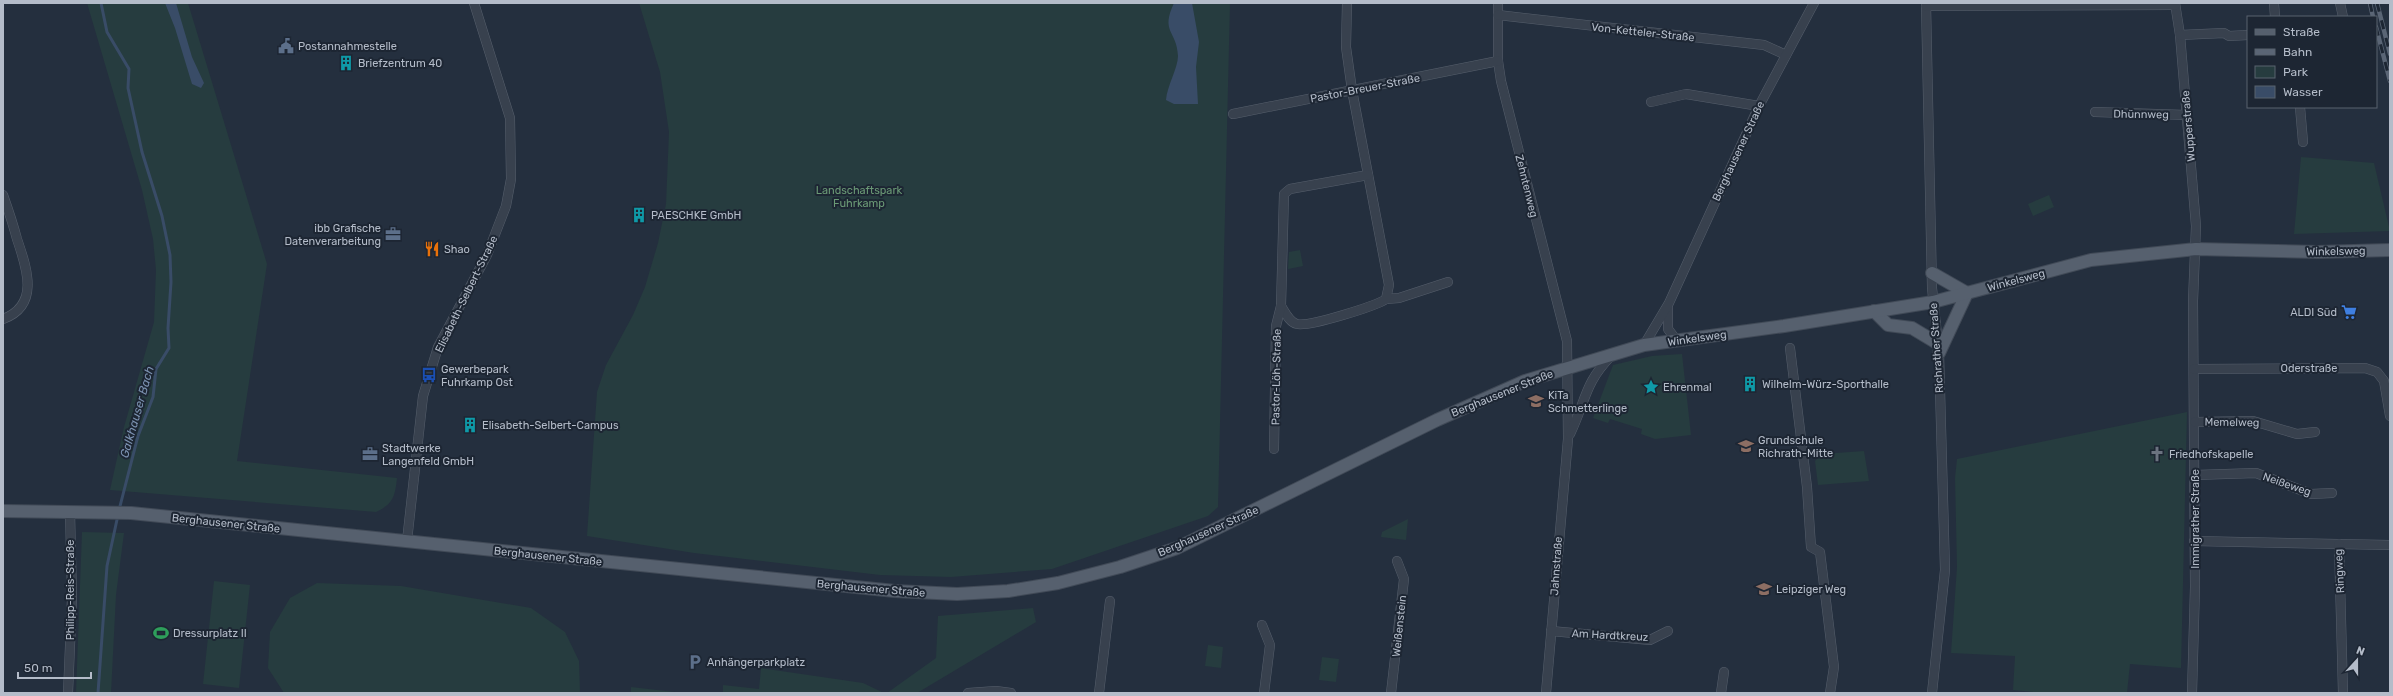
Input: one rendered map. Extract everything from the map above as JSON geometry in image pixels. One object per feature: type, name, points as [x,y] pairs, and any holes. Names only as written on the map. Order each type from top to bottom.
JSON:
[{"type":"main road","name":"Winkelsweg","points":[[1644,345],[1933,302],[2091,260],[2196,249],[2318,252],[2390,250]]},
{"type":"main road","points":[[1874,311],[1888,325],[1912,328],[1938,348],[1967,293],[1932,272]]},
{"type":"main road","name":"Berghausener Straße","points":[[3,512],[100,511],[131,513],[895,591],[957,594],[1008,591],[1058,584],[1120,567],[1177,548],[1464,408],[1525,381],[1644,345]]},
{"type":"street","name":"Elisabeth-Selbert-Straße","points":[[407,541],[423,396],[429,375],[438,347],[487,256],[506,206],[510,184],[510,118],[474,3]]},
{"type":"street","points":[[1347,3],[1346,47],[1352,90],[1389,285],[1386,299]]},
{"type":"street","name":"Zehntenweg","points":[[1498,3],[1498,61],[1501,81],[1567,340],[1568,367]]},
{"type":"street","name":"Berghausener Straße","points":[[1644,345],[1669,303],[1759,106],[1814,3]]},
{"type":"street","points":[[2274,3],[2274,16]]},
{"type":"street","points":[[2340,3],[2343,16]]},
{"type":"street","points":[[1926,5],[2175,4]]},
{"type":"street","name":"Wupperstraße","points":[[2175,4],[2180,35],[2187,115],[2196,249]]},
{"type":"street","name":"Richrather Straße","points":[[1926,5],[1933,302],[1938,348],[1945,570],[1932,693]]},
{"type":"street","name":"Von-Ketteler-Straße","points":[[1498,15],[1764,45],[1786,55]]},
{"type":"street","points":[[2180,35],[2224,33],[2229,36],[2247,34]]},
{"type":"street","name":"Pastor-Breuer-Straße","points":[[1233,114],[1498,61]]},
{"type":"street","points":[[1651,102],[1686,94],[1759,106]]},
{"type":"street","points":[[2300,108],[2303,142]]},
{"type":"street","name":"Dhünnweg","points":[[2095,112],[2187,115]]},
{"type":"street","name":"Pastor-Löh-Straße","points":[[1274,448],[1276,326],[1281,306],[1284,194],[1290,190],[1368,175]]},
{"type":"street","points":[[3,195],[28,274],[28,288],[24,300],[17,310],[3,318]]},
{"type":"street","name":"Immigrather Straße","points":[[2192,693],[2196,422],[2193,300],[2196,249]]},
{"type":"street","name":"Pastor-Löh-Straße","points":[[1281,306],[1289,319],[1297,324],[1314,323],[1363,308],[1386,299],[1399,298],[1448,282]]},
{"type":"street","name":"Berghausener Straße","points":[[1669,303],[1666,322],[1668,329],[1677,341]]},
{"type":"street","points":[[1790,348],[1806,480],[1811,547],[1820,552],[1833,659],[1830,693]]},
{"type":"street","name":"Jahnstraße","points":[[1568,439],[1590,384],[1599,368],[1612,354]]},
{"type":"street","name":"Jahnstraße","points":[[1546,693],[1568,439],[1568,367]]},
{"type":"street","name":"Oderstraße","points":[[2194,369],[2365,368],[2377,372],[2384,380],[2390,416]]},
{"type":"street","name":"Memelweg","points":[[2196,422],[2253,421],[2297,434],[2315,432]]},
{"type":"street","name":"Neißeweg","points":[[2195,475],[2256,473],[2311,494],[2332,493]]},
{"type":"street","name":"Philipp-Reis-Straße","points":[[68,693],[72,598],[70,511]]},
{"type":"street","name":"Ringweg","points":[[2194,541],[2339,544],[2343,693]]},
{"type":"street","points":[[2339,544],[2390,545]]},
{"type":"street","name":"Weißenstein","points":[[1391,693],[1404,579],[1397,561]]},
{"type":"street","points":[[1099,693],[1110,601]]},
{"type":"street","points":[[1262,625],[1270,645],[1264,693]]},
{"type":"street","name":"Am Hardtkreuz","points":[[1551,631],[1650,640],[1668,631]]},
{"type":"street","points":[[1721,693],[1724,672]]},
{"type":"street","points":[[970,693],[1011,693]]},
{"type":"green space","points":[[87,3],[188,3],[267,264],[237,461],[397,478],[394,495],[390,503],[382,509],[376,512],[110,490],[124,427],[154,322],[156,270],[153,239],[142,190]]},
{"type":"green space","name":"Landschaftspark Fuhrkamp","points":[[639,3],[1230,3],[1218,507],[1208,516],[1052,569],[951,577],[880,575],[694,553],[587,536],[597,392],[606,365],[633,315],[645,287],[658,243],[666,204],[669,132],[660,72]]},
{"type":"green space","points":[[2301,157],[2374,163],[2390,231],[2294,234]]},
{"type":"green space","points":[[2049,195],[2054,207],[2033,216],[2028,204]]},
{"type":"green space","points":[[1300,250],[1303,266],[1288,269],[1289,252]]},
{"type":"green space","points":[[1682,354],[1691,435],[1655,439],[1641,434],[1642,429],[1610,419],[1608,423],[1593,418],[1613,365],[1652,356]]},
{"type":"green space","points":[[2187,412],[2181,668],[2130,664],[2127,693],[2043,693],[2013,690],[2015,656],[1951,653],[1957,567],[1955,478],[1957,459]]},
{"type":"green space","points":[[1864,451],[1869,481],[1818,485],[1815,461],[1822,454]]},
{"type":"green space","points":[[1408,519],[1406,540],[1381,537],[1382,532]]},
{"type":"green space","points":[[82,532],[124,533],[116,595],[111,693],[76,693]]},
{"type":"green space","points":[[214,581],[250,585],[239,688],[203,684]]},
{"type":"green space","points":[[317,583],[401,586],[531,608],[565,632],[579,661],[580,693],[284,693],[268,668],[270,632],[290,598]]},
{"type":"green space","points":[[1033,608],[1036,622],[917,693],[887,693],[936,658],[938,616]]},
{"type":"green space","points":[[1208,645],[1223,647],[1221,668],[1205,666]]},
{"type":"green space","points":[[1322,657],[1339,659],[1336,682],[1319,680]]},
{"type":"green space","points":[[761,668],[863,683],[884,693],[723,693],[723,685],[759,689]]},
{"type":"green space","points":[[631,687],[683,693],[631,693]]},
{"type":"water","points":[[165,3],[176,3],[192,57],[204,83],[201,88],[192,84],[175,28]]},
{"type":"water","points":[[1174,3],[1192,3],[1199,42],[1196,67],[1198,104],[1174,104],[1166,100],[1168,89],[1178,61],[1177,47],[1169,26],[1170,13]]},
{"type":"waterway","name":"Galkhauser Bach","points":[[101,3],[107,32],[129,69],[128,88],[142,152],[162,216],[170,255],[171,282],[168,328],[169,348],[156,369],[153,397],[138,436],[119,510]]},
{"type":"waterway","name":"Galkhauser Bach","points":[[98,693],[107,566],[118,515]]},
{"type":"railway","points":[[2370,3],[2373,16]]},
{"type":"railway","points":[[2377,3],[2390,54]]},
{"type":"railway","points":[[2377,31],[2390,81]]},
{"type":"place","name":"Postannahmestelle","points":[[286,46]]},
{"type":"place","name":"Briefzentrum 40","points":[[346,63]]},
{"type":"place","name":"PAESCHKE GmbH","points":[[639,215]]},
{"type":"place","name":"ibb Grafische Datenverarbeitung","points":[[393,234]]},
{"type":"place","name":"Shao","points":[[432,249]]},
{"type":"place","name":"ALDI Süd","points":[[2349,312]]},
{"type":"place","name":"Gewerbepark Fuhrkamp Ost","points":[[429,375]]},
{"type":"place","name":"Wilhelm-Würz-Sporthalle","points":[[1750,384]]},
{"type":"place","name":"Ehrenmal","points":[[1651,387]]},
{"type":"place","name":"KiTa Schmetterlinge","points":[[1536,401]]},
{"type":"place","name":"Elisabeth-Selbert-Campus","points":[[470,425]]},
{"type":"place","name":"Grundschule Richrath-Mitte","points":[[1746,446]]},
{"type":"place","name":"Stadtwerke Langenfeld GmbH","points":[[370,454]]},
{"type":"place","name":"Friedhofskapelle","points":[[2157,454]]},
{"type":"place","name":"Leipziger Weg","points":[[1764,589]]},
{"type":"place","name":"Dressurplatz II","points":[[161,633]]},
{"type":"place","name":"Anhängerparkplatz","points":[[695,662]]}]
